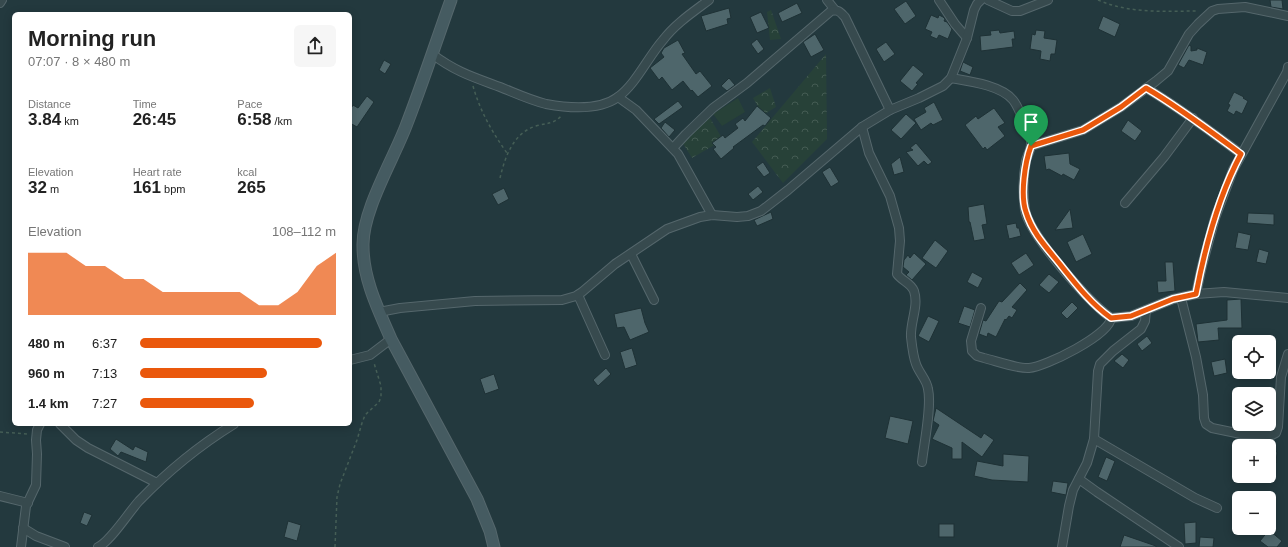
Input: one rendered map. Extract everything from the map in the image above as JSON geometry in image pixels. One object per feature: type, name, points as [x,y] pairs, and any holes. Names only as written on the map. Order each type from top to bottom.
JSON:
[{"type":"street","points":[[451,0],[406,127],[374,201],[366,225],[363,244],[364,262],[367,278],[379,312],[391,339],[477,499],[490,531],[494,547]]},
{"type":"street","points":[[432,54],[447,65],[470,77],[546,104],[582,107],[595,106],[604,104],[618,97],[641,71],[663,40],[683,20],[709,0]]},
{"type":"street","points":[[826,0],[835,10],[839,11],[845,17],[890,110]]},
{"type":"street","points":[[939,0],[955,24],[967,38]]},
{"type":"street","points":[[379,312],[400,308],[475,301],[562,300],[578,295],[615,264],[667,228],[700,217],[712,215],[737,217],[748,216],[761,211],[862,127],[890,110],[934,92],[943,86],[951,78],[967,38],[974,10],[977,4],[982,0]]},
{"type":"street","points":[[988,0],[1012,10],[1020,11],[1048,0]]},
{"type":"street","points":[[1031,146],[1083,130],[1121,107],[1168,71],[1189,34],[1212,11],[1218,9],[1245,7],[1288,16]]},
{"type":"street","points":[[673,148],[713,108],[747,83],[835,10]]},
{"type":"street","points":[[1196,294],[1215,218],[1233,170],[1288,68]]},
{"type":"street","points":[[951,78],[975,82],[1004,92],[1012,99],[1018,108],[1031,136],[1031,146],[1025,168],[1025,211],[1035,233],[1091,302],[1111,318],[1131,316],[1159,304],[1196,294],[1224,292],[1288,298]]},
{"type":"street","points":[[1146,88],[1169,101],[1241,154]]},
{"type":"street","points":[[618,97],[636,110],[678,154],[712,215]]},
{"type":"street","points":[[1125,203],[1164,157],[1193,118]]},
{"type":"street","points":[[862,127],[869,153],[890,196],[899,228],[900,241],[897,274],[914,290],[915,309],[911,340],[916,364],[928,389],[929,405],[922,462]]},
{"type":"street","points":[[631,254],[654,300]]},
{"type":"street","points":[[578,295],[605,355]]},
{"type":"street","points":[[1181,298],[1191,331],[1203,395],[1204,418],[1206,424],[1212,428],[1240,434],[1272,435],[1276,433],[1279,420],[1281,377],[1288,354]]},
{"type":"street","points":[[981,308],[971,341],[972,351],[978,356],[984,358],[1027,369],[1045,365],[1085,344],[1103,331],[1111,318]]},
{"type":"street","points":[[1062,547],[1068,506],[1073,490],[1087,463],[1094,439],[1097,379],[1100,364],[1113,351],[1141,329],[1145,321],[1146,310]]},
{"type":"street","points":[[352,360],[370,355],[391,339]]},
{"type":"street","points":[[21,547],[28,503],[36,485],[36,435],[39,426]]},
{"type":"street","points":[[62,426],[76,440],[88,448],[157,483]]},
{"type":"street","points":[[98,547],[109,539],[139,502],[157,483],[217,434],[231,426]]},
{"type":"street","points":[[1094,439],[1195,498],[1217,508]]},
{"type":"street","points":[[1079,479],[1179,547]]},
{"type":"street","points":[[0,496],[28,503]]},
{"type":"street","points":[[23,528],[36,536],[65,547]]},
{"type":"path","points":[[1098,0],[1122,7],[1158,12],[1212,11]]},
{"type":"path","points":[[470,77],[478,105],[487,123],[507,153]]},
{"type":"path","points":[[500,178],[507,153],[512,146],[528,130],[555,122],[568,106]]},
{"type":"path","points":[[335,547],[337,497],[340,484],[365,415],[379,402],[381,397],[381,386],[370,355]]},
{"type":"path","points":[[0,432],[36,435]]},
{"type":"green space","points":[[771,10],[781,39],[770,40],[767,12]]},
{"type":"green space","points":[[826,54],[827,139],[783,183],[752,142]]},
{"type":"green space","points":[[770,88],[776,107],[763,115],[753,98]]},
{"type":"green space","points":[[738,98],[745,112],[722,126],[713,114]]},
{"type":"green space","points":[[707,113],[723,140],[692,158],[682,142]]},
{"type":"building","points":[[1270,0],[1282,0],[1283,9],[1271,7]]},
{"type":"building","points":[[906,1],[916,16],[905,24],[894,9]]},
{"type":"building","points":[[797,3],[802,13],[782,22],[778,13]]},
{"type":"building","points":[[729,8],[731,18],[727,19],[728,24],[706,31],[701,16]]},
{"type":"building","points":[[761,12],[769,28],[757,33],[750,17]]},
{"type":"building","points":[[931,15],[938,18],[939,15],[945,19],[944,21],[947,22],[952,29],[948,39],[939,35],[937,39],[930,36],[932,32],[925,29]]},
{"type":"building","points":[[1103,16],[1120,24],[1115,37],[1098,29]]},
{"type":"building","points":[[999,30],[1000,33],[1014,31],[1015,39],[1012,39],[1013,47],[981,51],[980,36],[991,35],[990,31]]},
{"type":"building","points":[[1036,30],[1045,31],[1044,38],[1057,40],[1055,54],[1051,54],[1050,61],[1040,59],[1041,51],[1030,49],[1032,34],[1035,35]]},
{"type":"building","points":[[815,34],[824,50],[811,57],[803,42]]},
{"type":"building","points":[[757,39],[764,49],[758,54],[751,44]]},
{"type":"building","points":[[678,40],[685,53],[682,54],[696,74],[700,71],[712,86],[698,97],[683,81],[672,90],[662,77],[659,80],[650,68],[664,57],[661,53],[664,48]]},
{"type":"building","points":[[886,42],[895,54],[884,62],[876,49]]},
{"type":"building","points":[[1189,45],[1191,46],[1191,51],[1197,50],[1197,48],[1207,52],[1203,65],[1189,60],[1184,68],[1178,65]]},
{"type":"building","points":[[384,60],[391,64],[385,74],[379,70]]},
{"type":"building","points":[[963,62],[973,67],[970,75],[960,71]]},
{"type":"building","points":[[913,65],[924,74],[916,83],[918,84],[912,91],[900,81]]},
{"type":"building","points":[[729,78],[735,85],[727,91],[721,86]]},
{"type":"building","points":[[1234,92],[1244,97],[1243,98],[1248,101],[1242,114],[1236,111],[1234,115],[1227,111],[1230,105],[1228,104]]},
{"type":"building","points":[[367,96],[374,102],[357,127],[352,124],[352,107],[353,105],[358,108]]},
{"type":"building","points":[[678,101],[683,107],[659,124],[654,119]]},
{"type":"building","points":[[934,102],[943,120],[933,125],[931,123],[921,130],[914,119],[926,112],[924,108]]},
{"type":"building","points":[[757,106],[771,118],[765,126],[763,125],[733,147],[734,148],[721,159],[713,149],[716,147],[712,143],[723,135],[725,138],[738,128],[735,124],[743,118],[745,121]]},
{"type":"building","points":[[994,108],[1005,123],[998,127],[1005,136],[987,150],[985,147],[983,149],[965,125],[976,116],[978,119]]},
{"type":"building","points":[[906,114],[916,123],[901,139],[891,130]]},
{"type":"building","points":[[1128,120],[1142,131],[1135,141],[1121,131]]},
{"type":"building","points":[[665,122],[675,130],[669,137],[661,128]]},
{"type":"building","points":[[916,143],[932,162],[928,165],[924,161],[918,166],[906,152],[913,150],[910,148]]},
{"type":"building","points":[[1069,153],[1070,164],[1080,169],[1074,180],[1049,169],[1046,170],[1044,156]]},
{"type":"building","points":[[900,157],[904,172],[894,175],[891,164]]},
{"type":"building","points":[[763,162],[770,173],[764,177],[756,167]]},
{"type":"building","points":[[830,167],[839,182],[831,187],[822,172]]},
{"type":"building","points":[[758,186],[763,192],[753,200],[748,194]]},
{"type":"building","points":[[504,188],[509,199],[498,205],[492,194]]},
{"type":"building","points":[[984,204],[987,224],[982,225],[985,239],[974,241],[969,222],[968,207]]},
{"type":"building","points":[[1070,209],[1073,228],[1055,230]]},
{"type":"building","points":[[771,212],[773,219],[757,226],[754,220]]},
{"type":"building","points":[[1248,213],[1274,214],[1274,225],[1247,223]]},
{"type":"building","points":[[1016,223],[1021,236],[1009,239],[1006,225]]},
{"type":"building","points":[[1238,232],[1251,235],[1248,250],[1235,248]]},
{"type":"building","points":[[1083,234],[1092,254],[1076,262],[1067,242]]},
{"type":"building","points":[[935,240],[948,251],[936,268],[922,258]]},
{"type":"building","points":[[1259,249],[1269,252],[1266,264],[1256,262]]},
{"type":"building","points":[[914,253],[926,264],[912,280],[906,275],[909,272],[903,267],[904,260],[908,255],[910,258]]},
{"type":"building","points":[[1026,253],[1034,265],[1019,275],[1011,263]]},
{"type":"building","points":[[1165,262],[1173,262],[1175,291],[1158,293],[1157,281],[1166,281]]},
{"type":"building","points":[[972,272],[983,278],[978,288],[967,282]]},
{"type":"building","points":[[1049,274],[1059,282],[1049,293],[1039,285]]},
{"type":"building","points":[[1020,283],[1027,290],[1012,307],[1017,310],[1012,318],[1009,316],[1006,320],[1005,319],[996,337],[988,333],[987,337],[979,334],[983,320],[986,321],[999,301],[1002,302]]},
{"type":"building","points":[[1241,299],[1242,328],[1218,328],[1219,340],[1198,342],[1196,324],[1227,320],[1227,300]]},
{"type":"building","points":[[1072,302],[1078,308],[1067,319],[1061,313]]},
{"type":"building","points":[[964,306],[975,310],[970,327],[958,323]]},
{"type":"building","points":[[641,308],[649,332],[630,340],[624,327],[617,328],[614,314]]},
{"type":"building","points":[[928,316],[939,321],[929,342],[918,336]]},
{"type":"building","points":[[1147,336],[1152,343],[1142,351],[1137,344]]},
{"type":"building","points":[[632,348],[637,365],[625,369],[620,352]]},
{"type":"building","points":[[1122,354],[1129,360],[1123,368],[1114,361]]},
{"type":"building","points":[[1225,359],[1227,373],[1214,376],[1211,362]]},
{"type":"building","points":[[606,368],[611,374],[598,386],[593,380]]},
{"type":"building","points":[[494,374],[499,389],[485,394],[480,379]]},
{"type":"building","points":[[936,408],[981,438],[984,433],[994,440],[982,457],[962,442],[962,459],[952,459],[952,448],[932,439],[939,425],[933,421]]},
{"type":"building","points":[[890,416],[913,421],[908,444],[885,438]]},
{"type":"building","points":[[116,439],[133,450],[135,446],[148,452],[146,462],[121,452],[118,456],[110,449]]},
{"type":"building","points":[[1003,454],[1029,456],[1028,482],[992,480],[974,476],[977,461],[1003,466]]},
{"type":"building","points":[[1106,457],[1115,461],[1107,481],[1098,477]]},
{"type":"building","points":[[1053,481],[1068,483],[1066,495],[1051,492]]},
{"type":"building","points":[[84,512],[92,515],[87,526],[80,523]]},
{"type":"building","points":[[288,521],[301,525],[297,541],[284,537]]},
{"type":"building","points":[[1196,522],[1196,543],[1185,544],[1184,523]]},
{"type":"building","points":[[939,524],[954,524],[954,537],[939,537]]},
{"type":"building","points":[[1124,535],[1156,546],[1156,547],[1120,547]]},
{"type":"building","points":[[1265,535],[1275,535],[1282,541],[1277,547],[1268,547],[1260,541]]},
{"type":"building","points":[[1200,537],[1214,538],[1213,547],[1199,547]]},
{"type":"route","points":[[1146,88],[1169,101],[1241,154],[1233,170],[1215,218],[1196,294],[1173,299],[1131,316],[1111,318],[1102,312],[1075,284],[1035,233],[1025,211],[1025,168],[1031,146],[1083,130],[1121,107],[1146,88]]}]
